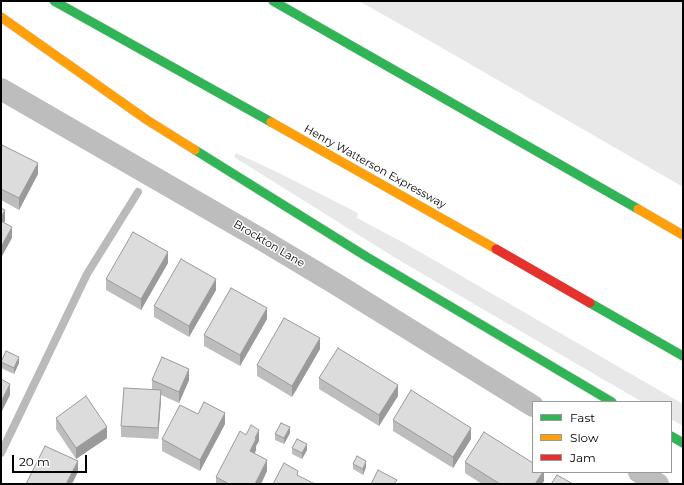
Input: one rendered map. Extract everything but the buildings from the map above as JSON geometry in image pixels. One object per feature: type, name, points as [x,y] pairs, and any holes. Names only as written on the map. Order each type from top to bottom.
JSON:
[{"type":"highway","name":"Henry Watterson Expressway","points":[[54,1],[419,204],[683,356]]},
{"type":"highway","points":[[274,1],[683,235]]},
{"type":"highway","points":[[1,17],[147,120],[367,257],[610,401]]},
{"type":"highway","points":[[672,437],[683,443]]},
{"type":"street","name":"Brockton Lane","points":[[1,89],[336,284],[532,405]]},
{"type":"street","points":[[641,473],[658,484]]},
{"type":"shaded area","points":[[359,1],[683,1],[683,187],[437,45]]},
{"type":"shaded area","points":[[236,153],[358,213],[357,218],[406,244],[683,404],[683,426],[672,420],[672,401],[640,401],[397,259],[234,157]]},
{"type":"waterway","points":[[1,453],[87,274],[138,192]]},
{"type":"traffic: fast","points":[[54,1],[271,122]]},
{"type":"traffic: fast","points":[[273,1],[638,209]]},
{"type":"traffic: fast","points":[[195,150],[367,257],[610,401]]},
{"type":"traffic: fast","points":[[590,303],[683,356]]},
{"type":"traffic: fast","points":[[672,437],[683,443]]},
{"type":"traffic: slow","points":[[1,17],[147,120],[195,150]]},
{"type":"traffic: slow","points":[[271,122],[496,249]]},
{"type":"traffic: slow","points":[[638,209],[683,235]]},
{"type":"traffic: jam","points":[[496,249],[590,303]]}]
